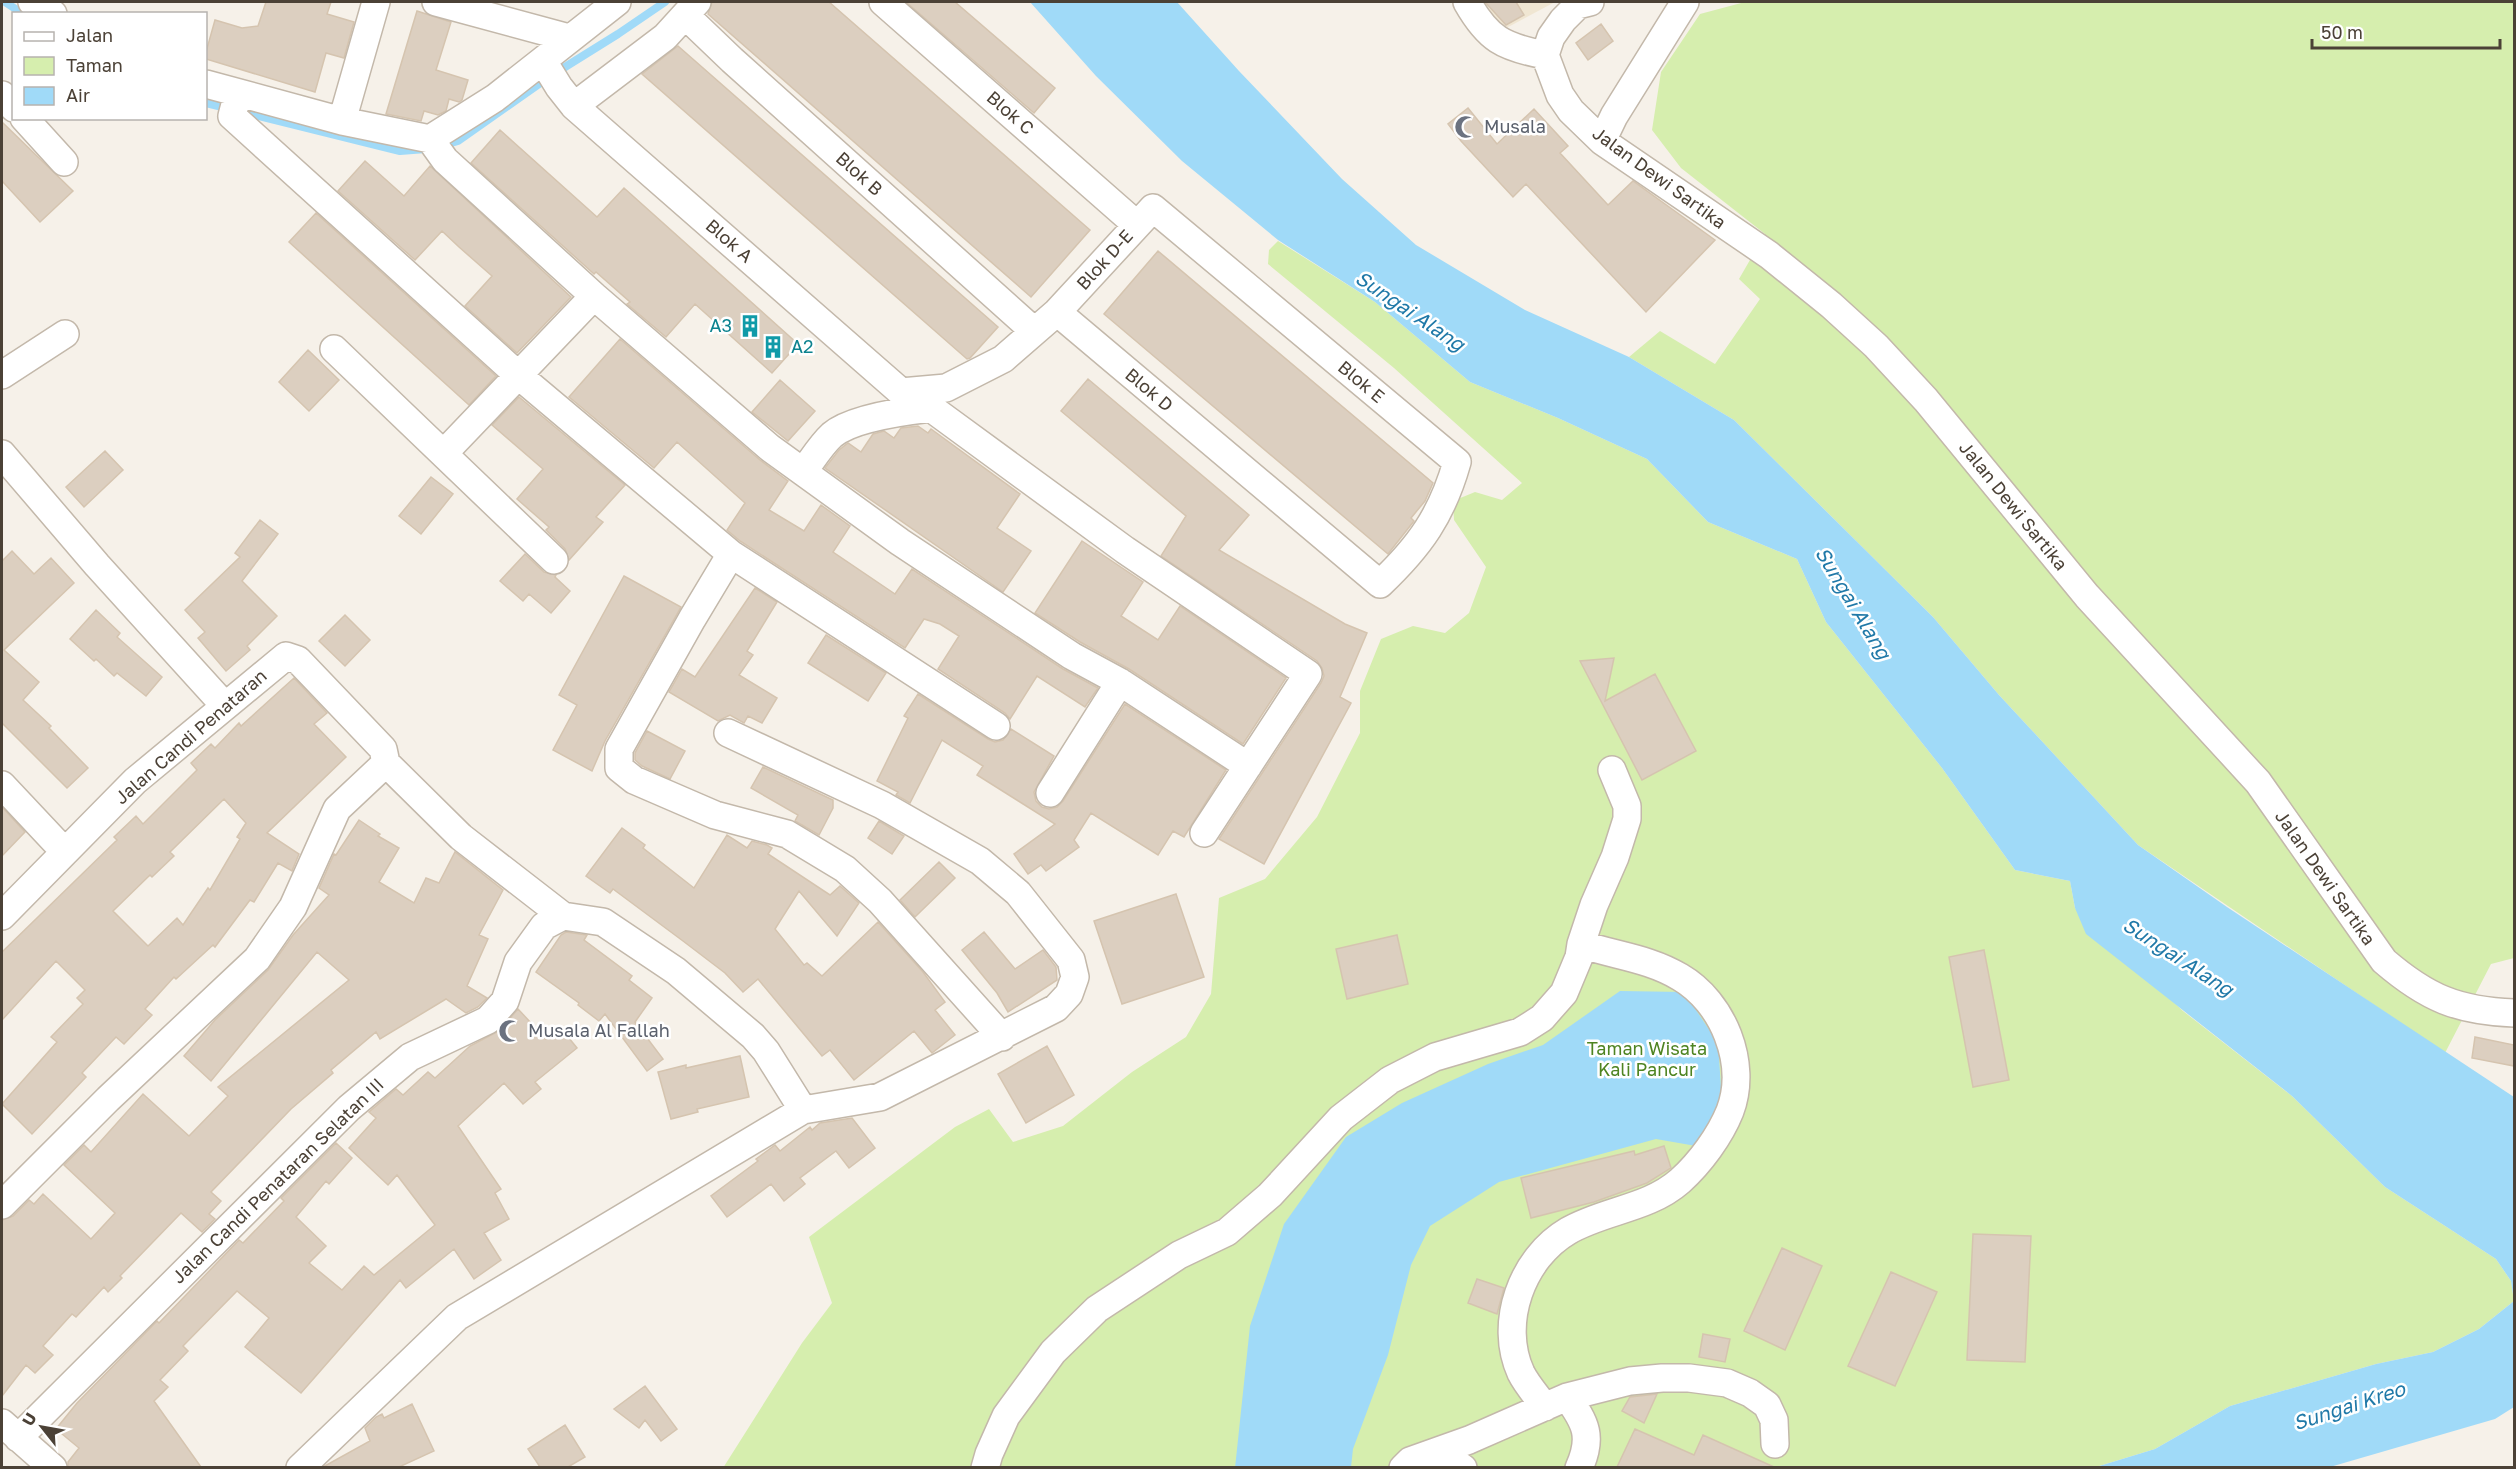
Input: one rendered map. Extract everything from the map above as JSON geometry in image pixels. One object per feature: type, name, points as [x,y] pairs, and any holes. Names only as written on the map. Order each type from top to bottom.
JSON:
[{"type":"street","points":[[32,2],[50,12]]},
{"type":"street","points":[[342,121],[376,2]]},
{"type":"street","points":[[436,2],[569,38]]},
{"type":"street","points":[[556,81],[569,38],[617,2]]},
{"type":"street","name":"Blok C","points":[[884,2],[1145,216]]},
{"type":"street","points":[[1467,2],[1488,33],[1518,50],[1545,55],[1551,37],[1563,20],[1578,5],[1590,2]]},
{"type":"street","points":[[1602,141],[1614,116],[1685,2]]},
{"type":"street","points":[[436,148],[495,98],[636,61],[664,37],[691,8]]},
{"type":"street","name":"Blok B","points":[[691,8],[732,60],[1034,331]]},
{"type":"street","name":"Jalan Dewi Sartika","points":[[1545,55],[1560,95],[1571,111],[1602,141],[1769,255],[1831,305],[1876,346],[1926,400],[2087,596],[2258,782],[2384,961],[2406,980],[2449,1004],[2487,1012],[2514,1013]]},
{"type":"street","name":"Blok A","points":[[556,81],[901,392],[946,388],[1003,359],[1034,331]]},
{"type":"street","points":[[207,85],[235,104],[518,375],[731,554],[996,726]]},
{"type":"street","points":[[235,104],[342,121],[436,148],[594,296],[770,448],[900,542],[1072,656],[1120,682],[1248,766]]},
{"type":"street","points":[[26,120],[64,162]]},
{"type":"street","name":"Blok D-E","points":[[1057,312],[1145,216]]},
{"type":"street","name":"Blok E","points":[[1145,216],[1456,462],[1451,482],[1434,521],[1408,557],[1380,584]]},
{"type":"street","points":[[444,453],[594,296]]},
{"type":"street","points":[[1034,331],[1057,312]]},
{"type":"street","name":"Blok D","points":[[1057,312],[1380,584]]},
{"type":"street","points":[[2,375],[65,334]]},
{"type":"street","points":[[334,349],[554,560]]},
{"type":"street","points":[[803,472],[831,436],[841,430],[893,412],[931,408],[1125,550],[1308,674],[1204,833]]},
{"type":"street","points":[[2,454],[97,565],[225,706]]},
{"type":"street","points":[[731,554],[619,748],[620,768],[634,780],[715,815],[786,834],[845,869],[880,901],[1002,1037]]},
{"type":"street","name":"Jalan Candi Penataran","points":[[2,916],[135,781],[286,656],[298,660],[385,756]]},
{"type":"street","points":[[1050,794],[1120,682]]},
{"type":"street","points":[[300,1467],[457,1317],[803,1110],[880,1097],[1056,1008],[1069,994],[1075,977],[1071,960],[1018,893],[980,861],[882,805],[728,733]]},
{"type":"street","points":[[2,1205],[108,1099],[257,958],[293,907],[337,809],[385,756],[461,837],[563,916],[603,922],[675,972],[753,1036],[766,1051],[803,1110]]},
{"type":"street","points":[[985,1467],[988,1454],[1006,1416],[1053,1352],[1097,1309],[1179,1255],[1227,1232],[1270,1196],[1341,1118],[1390,1080],[1435,1057],[1520,1032],[1542,1018],[1564,993],[1579,957],[1594,905],[1615,857],[1627,819],[1627,806],[1612,770]]},
{"type":"street","points":[[2,784],[65,852]]},
{"type":"street","name":"Jalan Candi Penataran Selatan III","points":[[10,1431],[349,1108],[411,1057],[488,1020],[505,1001],[518,962],[543,926],[563,916]]},
{"type":"street","points":[[1579,1467],[1587,1444],[1584,1420],[1556,1402],[1521,1373],[1512,1334],[1516,1298],[1545,1247],[1569,1230],[1655,1198],[1680,1181],[1706,1153],[1730,1111],[1737,1076],[1731,1044],[1721,1020],[1702,994],[1682,978],[1654,962],[1605,952],[1581,944]]},
{"type":"street","points":[[1403,1467],[1410,1461],[1556,1402],[1630,1381],[1689,1378],[1727,1383],[1750,1393],[1767,1405],[1774,1420],[1775,1444]]},
{"type":"street","points":[[10,1431],[53,1467]]},
{"type":"street","points":[[1439,1451],[1463,1467]]},
{"type":"shaded area","points":[[1477,2],[1555,2],[1495,34]]},
{"type":"green space","points":[[1745,2],[2514,2],[2514,958],[2491,964],[2445,1053],[2138,845],[1999,695],[1933,617],[1734,420],[1629,357],[1660,331],[1715,364],[1760,299],[1739,279],[1765,234],[1681,168],[1652,130],[1661,72],[1700,14]]},
{"type":"green space","name":"Taman Wisata Kali Pancur","points":[[1278,241],[1375,302],[1470,382],[1558,418],[1647,459],[1708,522],[1797,559],[1826,622],[1942,768],[2015,870],[2070,881],[2075,908],[2183,1011],[2292,1096],[2385,1187],[2496,1259],[2511,1281],[2514,1301],[2479,1329],[2433,1352],[2376,1364],[2230,1406],[2155,1449],[2096,1467],[723,1468],[802,1343],[832,1303],[809,1237],[955,1127],[989,1109],[1013,1142],[1063,1126],[1132,1072],[1186,1037],[1211,994],[1219,898],[1265,879],[1317,817],[1360,733],[1360,691],[1381,639],[1413,626],[1445,633],[1469,613],[1486,567],[1454,520],[1453,501],[1475,492],[1502,500],[1522,483],[1394,368],[1268,264],[1269,250]]},
{"type":"water","name":"Sungai Alang","points":[[1030,2],[1177,2],[1342,179],[1416,245],[1525,310],[1629,357],[1734,420],[1933,617],[1999,695],[2138,845],[2227,907],[2514,1097],[2514,1301],[2511,1281],[2496,1259],[2385,1187],[2292,1096],[2086,934],[2075,908],[2070,881],[2015,870],[1942,768],[1826,622],[1797,559],[1708,522],[1647,459],[1558,418],[1470,382],[1375,302],[1278,240],[1182,161],[1096,76]]},
{"type":"water","points":[[1620,991],[1684,992],[1718,1043],[1722,1102],[1696,1146],[1656,1139],[1499,1182],[1430,1226],[1411,1265],[1388,1355],[1353,1449],[1351,1467],[1235,1468],[1250,1326],[1284,1224],[1346,1137],[1402,1103],[1488,1064],[1543,1045]]},
{"type":"water","name":"Sungai Kreo","points":[[2514,1301],[2514,1407],[2495,1419],[2330,1467],[2096,1467],[2155,1449],[2230,1406],[2376,1364],[2433,1352],[2479,1329]]},
{"type":"building","points":[[266,2],[331,2],[327,14],[354,22],[344,58],[326,53],[315,92],[207,59],[207,48],[215,20],[242,28],[258,26]]},
{"type":"building","points":[[712,2],[829,2],[1090,230],[1031,297],[708,14]]},
{"type":"building","points":[[906,2],[955,2],[1055,88],[1034,113]]},
{"type":"building","points":[[1485,2],[1516,2],[1524,15],[1506,25]]},
{"type":"building","points":[[417,11],[451,22],[436,70],[468,80],[462,100],[459,102],[449,99],[446,111],[438,115],[424,111],[421,121],[386,114]]},
{"type":"building","points":[[1601,24],[1613,41],[1588,60],[1576,43]]},
{"type":"building","points":[[678,46],[998,327],[970,358],[967,359],[642,74]]},
{"type":"building","points":[[1468,108],[1497,144],[1534,109],[1568,146],[1560,153],[1608,205],[1633,181],[1715,240],[1646,312],[1526,184],[1513,197],[1461,141],[1448,124]]},
{"type":"building","points":[[2,122],[73,191],[40,222],[2,181]]},
{"type":"building","points":[[500,130],[597,217],[624,188],[798,344],[772,373],[695,304],[666,337],[627,304],[630,302],[596,272],[594,274],[471,163]]},
{"type":"building","points":[[365,161],[404,196],[430,166],[571,297],[517,353],[465,306],[492,276],[442,231],[415,260],[338,191]]},
{"type":"building","points":[[316,213],[496,376],[469,405],[289,242]]},
{"type":"building","points":[[1158,251],[1433,483],[1425,501],[1411,518],[1414,521],[1388,554],[1104,314]]},
{"type":"building","points":[[620,339],[760,460],[788,481],[769,510],[804,531],[821,505],[850,526],[833,552],[895,594],[912,569],[1063,669],[1098,688],[1085,707],[1037,676],[1010,719],[1005,713],[938,669],[959,636],[940,624],[924,619],[905,648],[740,541],[727,530],[745,503],[677,442],[654,468],[569,397]]},
{"type":"building","points":[[308,350],[339,380],[309,411],[279,382]]},
{"type":"building","points":[[1088,379],[1249,515],[1219,550],[1345,624],[1367,633],[1340,697],[1351,703],[1264,864],[1219,839],[1321,683],[1324,676],[1322,668],[1317,661],[1161,556],[1186,516],[1061,411]]},
{"type":"building","points":[[780,380],[815,411],[788,441],[752,412]]},
{"type":"building","points":[[519,397],[625,485],[596,517],[603,522],[569,560],[565,549],[546,530],[549,527],[517,499],[543,469],[492,425]]},
{"type":"building","points":[[918,426],[928,433],[931,429],[1020,494],[997,528],[1031,551],[1003,592],[825,468],[839,450],[848,443],[861,452],[873,434],[884,431],[894,438],[901,428]]},
{"type":"building","points":[[105,451],[123,470],[84,507],[66,487]]},
{"type":"building","points":[[431,477],[453,494],[421,534],[399,516]]},
{"type":"building","points":[[260,520],[278,534],[242,581],[277,616],[247,646],[250,650],[226,671],[198,638],[205,632],[185,610],[240,557],[235,553]]},
{"type":"building","points":[[1082,541],[1143,582],[1121,616],[1158,640],[1180,606],[1286,678],[1243,744],[1129,669],[1080,642],[1035,613]]},
{"type":"building","points":[[12,551],[34,574],[51,558],[74,583],[4,650],[39,682],[23,700],[51,726],[49,728],[88,768],[67,788],[2,723],[2,561]]},
{"type":"building","points":[[525,554],[544,572],[556,575],[555,577],[570,591],[551,613],[529,594],[523,601],[500,581]]},
{"type":"building","points":[[624,576],[681,607],[605,741],[592,771],[553,750],[577,705],[559,695]]},
{"type":"building","points":[[755,588],[777,602],[747,651],[753,655],[739,675],[777,698],[762,723],[748,716],[744,723],[730,715],[718,721],[669,692],[682,669],[695,677]]},
{"type":"building","points":[[96,610],[120,633],[117,637],[162,677],[146,696],[117,673],[114,676],[96,659],[94,661],[70,639]]},
{"type":"building","points":[[345,615],[370,640],[345,666],[319,641]]},
{"type":"building","points":[[826,635],[886,673],[868,701],[808,663]]},
{"type":"building","points":[[1614,658],[1605,701],[1655,674],[1696,751],[1642,780],[1580,661]]},
{"type":"building","points":[[294,678],[327,713],[314,724],[346,757],[267,833],[299,854],[292,871],[278,863],[254,902],[250,900],[215,947],[213,945],[176,979],[174,977],[145,1009],[152,1015],[124,1044],[116,1037],[82,1073],[86,1077],[32,1134],[2,1104],[57,1042],[51,1037],[83,1004],[77,998],[85,990],[56,961],[2,1020],[2,952],[117,840],[114,837],[136,816],[143,824],[197,770],[191,763],[211,744],[215,748],[239,723],[241,726]],"holes":[[[224,799],[246,823],[237,837],[240,839],[210,890],[208,888],[183,925],[177,918],[148,946],[113,911],[150,875],[152,877],[174,856],[170,852]]]},
{"type":"building","points":[[918,694],[988,739],[995,742],[1003,740],[1011,729],[1054,756],[1034,792],[1036,801],[1042,807],[1049,809],[1057,807],[1063,801],[1125,704],[1226,770],[1184,837],[1173,831],[1158,855],[1091,813],[1074,840],[1079,847],[1046,871],[1041,865],[1028,874],[1014,854],[1055,824],[977,775],[983,766],[942,740],[910,803],[896,795],[898,792],[877,781],[908,718],[904,716]]},
{"type":"building","points":[[647,731],[685,751],[670,779],[642,766],[635,760],[635,753]]},
{"type":"building","points":[[763,767],[833,800],[833,808],[819,835],[795,821],[798,815],[751,788]]},
{"type":"building","points":[[2,807],[25,832],[2,856]]},
{"type":"building","points":[[359,820],[380,834],[378,836],[399,848],[379,882],[414,903],[426,878],[439,883],[455,852],[503,890],[479,935],[488,939],[467,986],[487,998],[478,1007],[466,1013],[446,999],[380,1039],[376,1032],[331,1070],[333,1073],[291,1109],[211,1192],[221,1201],[209,1214],[215,1219],[202,1232],[181,1213],[120,1276],[122,1278],[108,1292],[104,1287],[76,1317],[72,1314],[43,1346],[53,1355],[35,1373],[26,1365],[2,1396],[2,1220],[13,1216],[29,1200],[34,1204],[43,1194],[91,1239],[115,1213],[64,1165],[84,1145],[91,1152],[143,1094],[189,1136],[228,1096],[218,1087],[349,980],[317,952],[211,1081],[184,1056],[215,1020],[268,970],[293,935],[329,895],[319,888],[334,854],[336,855]]},
{"type":"building","points":[[879,821],[904,836],[892,854],[868,838]]},
{"type":"building","points":[[622,828],[645,845],[643,848],[694,888],[727,835],[747,848],[752,841],[767,845],[772,848],[768,854],[830,895],[840,886],[859,903],[837,936],[799,891],[775,929],[804,965],[807,963],[822,976],[878,922],[923,972],[945,1002],[935,1010],[955,1035],[932,1053],[914,1031],[854,1080],[830,1050],[822,1056],[758,979],[743,992],[725,973],[613,889],[610,893],[586,876]]},
{"type":"building","points":[[939,862],[955,878],[915,917],[900,900]]},
{"type":"building","points":[[1176,894],[1204,977],[1122,1004],[1094,921]]},
{"type":"building","points":[[566,932],[587,935],[584,940],[632,976],[629,980],[652,998],[635,1022],[663,1059],[647,1071],[605,1014],[599,1021],[578,1005],[579,1003],[536,972],[561,935]]},
{"type":"building","points":[[984,932],[1015,969],[1043,950],[1056,967],[1057,980],[1008,1012],[997,993],[962,950]]},
{"type":"building","points":[[1397,935],[1408,984],[1347,999],[1336,949]]},
{"type":"building","points":[[1984,950],[2009,1080],[1973,1087],[1949,957]]},
{"type":"building","points":[[518,1009],[546,1039],[560,1027],[577,1048],[535,1082],[541,1089],[523,1104],[504,1083],[458,1126],[501,1189],[495,1193],[509,1219],[484,1233],[501,1260],[474,1279],[454,1249],[406,1288],[400,1280],[301,1393],[245,1347],[269,1318],[237,1291],[183,1346],[188,1351],[160,1380],[168,1387],[154,1401],[201,1467],[68,1467],[68,1462],[79,1448],[56,1429],[77,1403],[239,1240],[243,1243],[284,1201],[281,1198],[336,1143],[352,1158],[329,1184],[326,1181],[296,1217],[326,1246],[309,1263],[342,1290],[364,1266],[374,1275],[435,1225],[397,1175],[388,1185],[349,1148],[376,1118],[369,1112],[396,1089],[403,1095],[428,1072],[435,1078],[470,1046],[499,1031]]},
{"type":"building","points":[[2475,1037],[2514,1045],[2514,1066],[2472,1058]]},
{"type":"building","points":[[1047,1046],[1074,1095],[1026,1123],[998,1074]]},
{"type":"building","points":[[740,1056],[749,1097],[697,1109],[698,1112],[671,1119],[658,1072]]},
{"type":"building","points":[[852,1118],[875,1148],[849,1168],[836,1151],[800,1178],[805,1184],[784,1201],[771,1184],[727,1217],[711,1196],[758,1161],[756,1159],[775,1145],[780,1151],[810,1127],[812,1130],[820,1123]]},
{"type":"building","points":[[1664,1146],[1671,1168],[1647,1183],[1594,1202],[1531,1218],[1521,1178],[1634,1151],[1635,1155]]},
{"type":"building","points":[[1973,1234],[2031,1236],[2025,1362],[1967,1360]]},
{"type":"building","points":[[1782,1248],[1822,1266],[1785,1350],[1744,1331]]},
{"type":"building","points":[[1891,1272],[1937,1292],[1895,1386],[1848,1366]]},
{"type":"building","points":[[1477,1279],[1504,1288],[1497,1314],[1468,1303]]},
{"type":"building","points":[[1703,1334],[1730,1339],[1725,1362],[1699,1357]]},
{"type":"building","points":[[645,1386],[677,1429],[661,1441],[645,1420],[639,1428],[614,1409]]},
{"type":"building","points":[[1657,1394],[1644,1423],[1622,1411],[1630,1397]]},
{"type":"building","points":[[412,1404],[434,1451],[399,1467],[323,1467],[370,1441],[365,1428],[376,1417],[382,1414],[384,1418]]},
{"type":"building","points":[[565,1425],[585,1457],[568,1467],[540,1467],[528,1449]]},
{"type":"building","points":[[1635,1429],[1694,1455],[1703,1435],[1774,1467],[1617,1467]]},
{"type":"waterway","points":[[5,2],[20,12]]},
{"type":"waterway","points":[[441,146],[458,141],[549,77],[665,2]]},
{"type":"waterway","points":[[207,103],[400,151],[426,149]]},
{"type":"place","name":"Musala","points":[[1466,127]]},
{"type":"place","name":"A3","points":[[750,326]]},
{"type":"place","name":"A2","points":[[773,347]]},
{"type":"place","name":"Musala Al Fallah","points":[[510,1031]]}]
